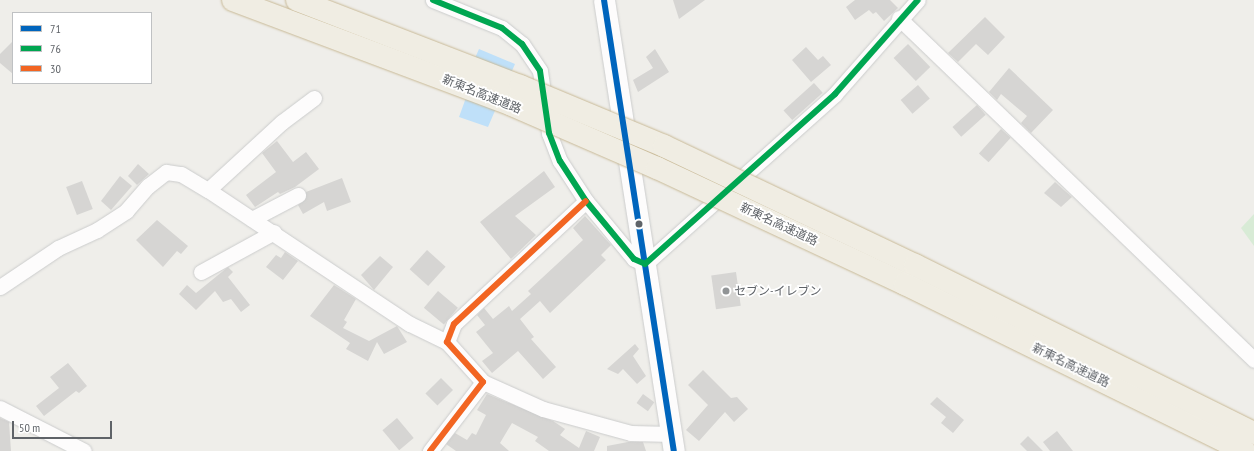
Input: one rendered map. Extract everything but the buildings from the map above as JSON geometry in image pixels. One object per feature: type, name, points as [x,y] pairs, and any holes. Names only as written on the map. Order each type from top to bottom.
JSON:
[{"type":"highway","name":"新東名高速道路","points":[[233,0],[512,105],[664,171],[898,280],[1245,451]]},
{"type":"highway","name":"新東名高速道路","points":[[297,0],[520,86],[670,149],[929,271],[1254,433]]},
{"type":"street","points":[[433,0],[502,28],[512,34],[532,56],[542,83],[552,147],[586,201],[634,259],[645,264]]},
{"type":"street","points":[[0,287],[58,248],[97,230],[126,211],[148,186],[166,172],[181,174],[274,232],[410,324],[447,342],[483,382],[543,409],[631,433],[672,442],[604,0]]},
{"type":"street","points":[[645,264],[835,94],[899,18],[918,0]]},
{"type":"street","points":[[899,18],[1254,360]]},
{"type":"street","points":[[208,190],[282,122],[314,98]]},
{"type":"street","points":[[252,218],[298,195]]},
{"type":"street","points":[[447,342],[454,324],[472,305],[523,262],[586,201]]},
{"type":"street","points":[[201,272],[274,232]]},
{"type":"street","points":[[430,451],[483,382]]},
{"type":"street","points":[[0,408],[84,451]]},
{"type":"green space","points":[[1254,214],[1254,246],[1241,228]]},
{"type":"water","points":[[479,49],[515,64],[488,127],[459,117],[467,95],[460,92]]},
{"type":"transit line","name":"76","points":[[433,0],[502,28],[522,44],[540,71],[549,133],[560,161],[586,201],[634,259],[645,264],[835,94],[918,0]]},
{"type":"transit line","name":"71","points":[[604,0],[674,451]]},
{"type":"transit line","name":"30","points":[[430,451],[483,382],[447,342],[454,324],[586,201]]},
{"type":"place","name":"セブン-イレブン","points":[[726,291]]}]
